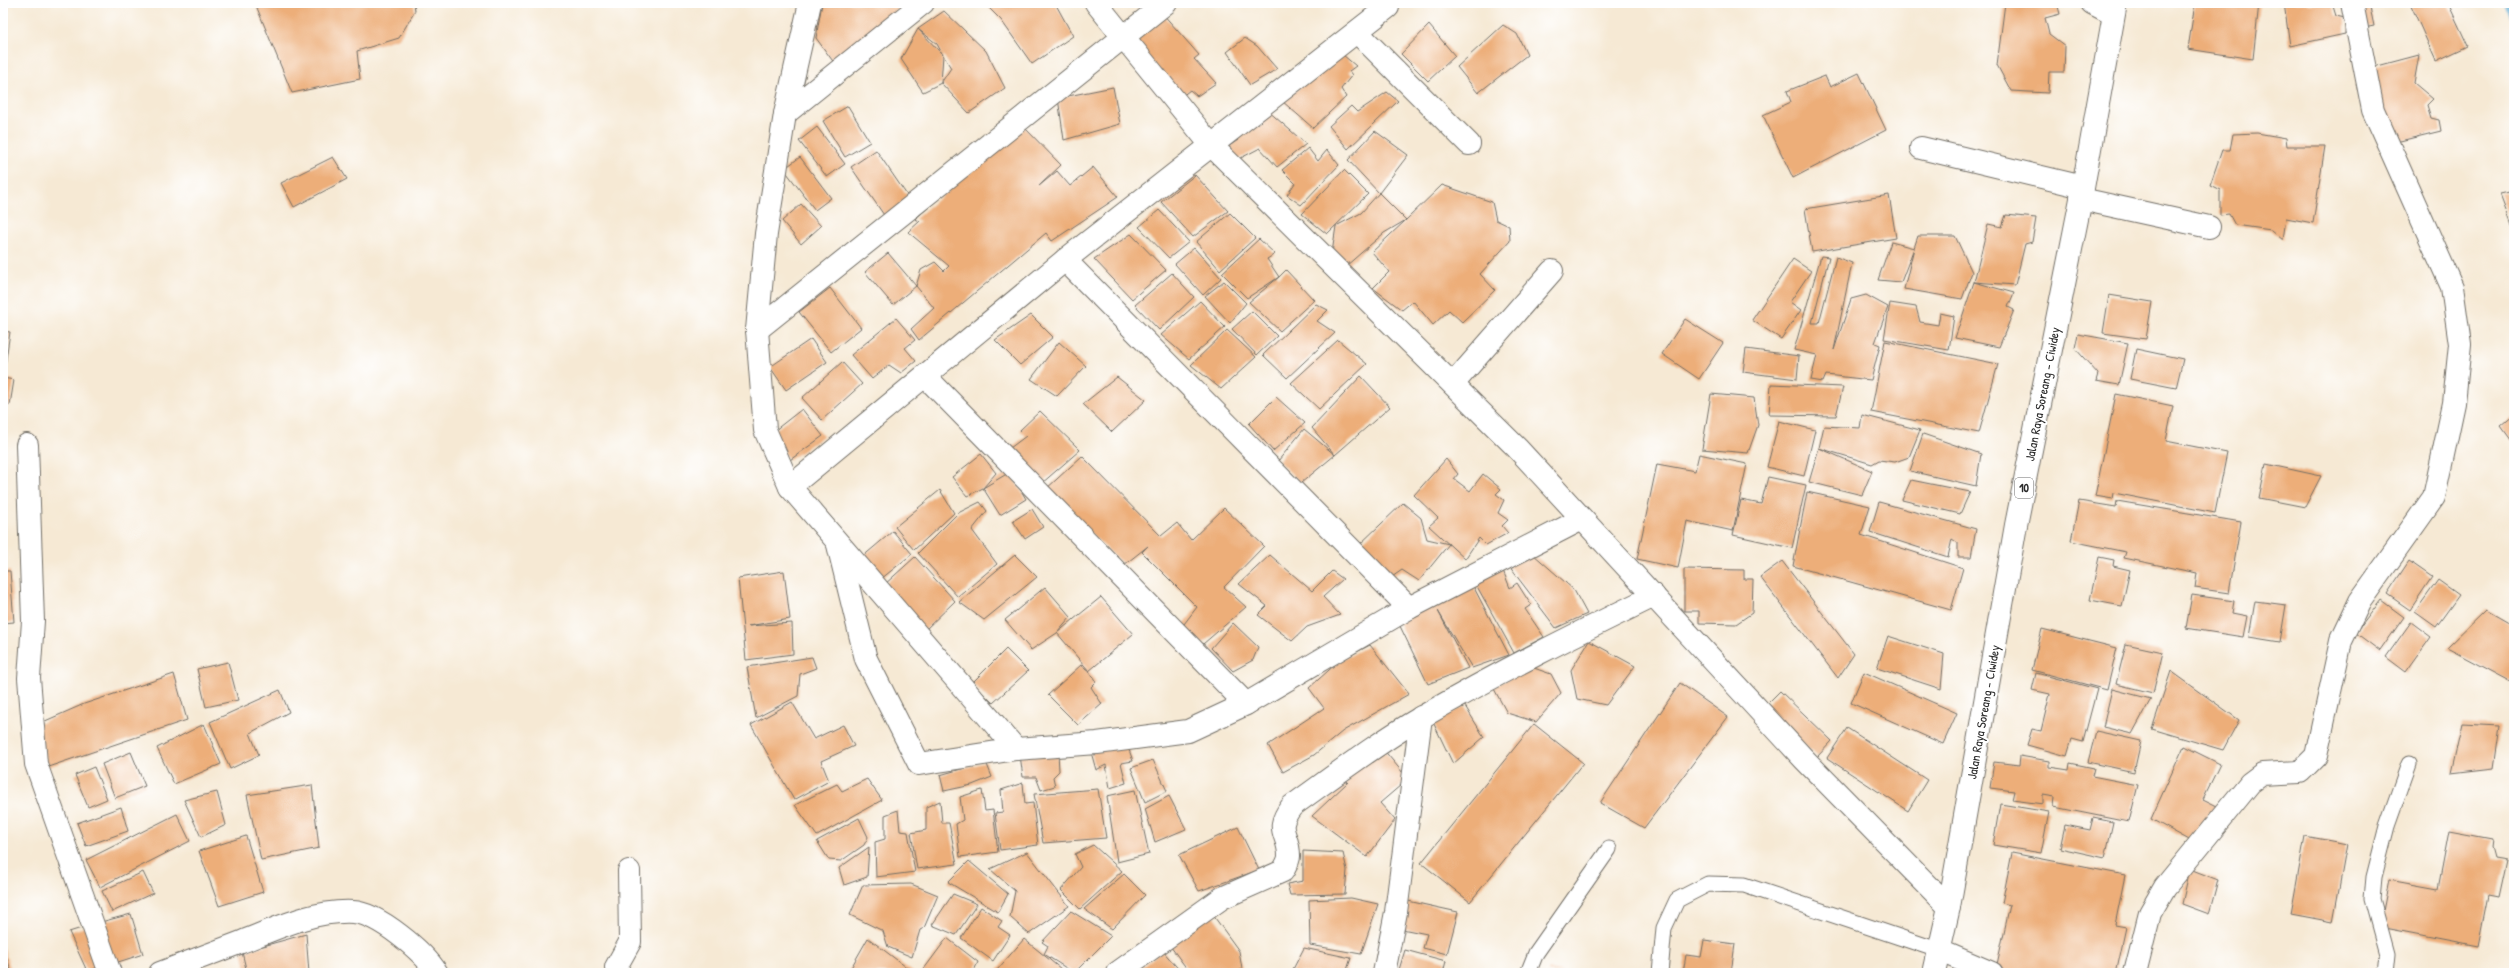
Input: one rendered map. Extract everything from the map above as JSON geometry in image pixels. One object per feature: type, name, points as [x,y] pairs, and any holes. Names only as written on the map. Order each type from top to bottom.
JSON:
[{"type":"main road","points":[[810,3],[785,114],[766,234],[757,330],[765,430],[790,487],[1016,749]]},
{"type":"main road","points":[[785,114],[923,3]]},
{"type":"main road","points":[[1096,3],[1211,145],[1517,448],[1804,759],[1949,907]]},
{"type":"main road","points":[[757,330],[1166,3]]},
{"type":"main road","points":[[2092,3],[2114,9]]},
{"type":"main road","points":[[2135,973],[2150,913],[2165,887],[2250,783],[2262,774],[2300,772],[2316,756],[2341,641],[2360,601],[2434,497],[2454,403],[2460,344],[2452,287],[2373,110],[2352,3]]},
{"type":"main road","points":[[790,487],[926,377],[1065,260],[1211,145],[1358,33],[1388,7]]},
{"type":"main road","name":"Jalan Raya Soreang - Ciwidey","points":[[1934,973],[1949,907],[2016,525],[2082,193],[2114,9]]},
{"type":"main road","points":[[1358,33],[1469,144]]},
{"type":"main road","points":[[1922,148],[2209,227]]},
{"type":"main road","points":[[1065,260],[1409,608]]},
{"type":"main road","points":[[1454,384],[1552,271]]},
{"type":"main road","points":[[926,377],[1246,704]]},
{"type":"main road","points":[[27,445],[33,621],[29,678],[36,764],[110,973]]},
{"type":"main road","points":[[836,540],[866,659],[919,764],[1016,749],[1097,743],[1188,731],[1246,704],[1409,608],[1582,519]]},
{"type":"main road","points":[[1117,973],[1222,898],[1283,871],[1289,857],[1282,832],[1283,818],[1292,806],[1421,717],[1565,640],[1654,596]]},
{"type":"main road","points":[[1384,973],[1396,912],[1421,717]]},
{"type":"main road","points":[[617,973],[616,967],[630,942],[629,871]]},
{"type":"main road","points":[[160,973],[290,923],[316,916],[354,912],[380,922],[428,960],[437,973]]},
{"type":"main road","points":[[1938,950],[1992,973]]},
{"type":"lane","points":[[2385,973],[2387,954],[2372,899],[2372,892],[2387,826],[2409,764]]},
{"type":"lane","points":[[1528,973],[1536,953],[1609,849]]},
{"type":"lane","points":[[1660,973],[1664,928],[1677,900],[1708,884],[1744,885],[1938,950]]},
{"type":"building","points":[[255,3],[414,3],[415,11],[399,38],[357,51],[360,79],[292,93]]},
{"type":"building","points":[[822,3],[906,3],[835,64],[816,38]]},
{"type":"building","points":[[984,3],[1055,3],[1073,36],[1032,64],[1001,20]]},
{"type":"building","points":[[2005,3],[2057,3],[2060,14],[2045,18],[2049,34],[2065,46],[2064,72],[2049,72],[2048,93],[2011,91],[1997,65]]},
{"type":"building","points":[[2195,3],[2259,3],[2253,59],[2188,49]]},
{"type":"building","points":[[2284,3],[2332,3],[2336,16],[2345,18],[2345,34],[2290,46]]},
{"type":"building","points":[[2358,3],[2369,3],[2374,26],[2364,28]]},
{"type":"building","points":[[2410,3],[2448,3],[2468,46],[2436,61]]},
{"type":"building","points":[[944,11],[986,51],[1005,88],[969,113],[941,83],[951,68],[937,44],[918,29]]},
{"type":"building","points":[[1162,13],[1199,55],[1194,59],[1216,83],[1197,96],[1190,90],[1181,97],[1129,37]]},
{"type":"building","points":[[1429,25],[1455,56],[1428,81],[1401,54]]},
{"type":"building","points":[[1503,25],[1517,34],[1527,55],[1478,93],[1457,67]]},
{"type":"building","points":[[918,29],[943,55],[941,83],[923,92],[901,59]]},
{"type":"building","points":[[1245,38],[1257,46],[1277,69],[1250,85],[1227,52]]},
{"type":"building","points":[[1343,55],[1356,66],[1349,71],[1352,75],[1341,89],[1346,97],[1313,128],[1282,101]]},
{"type":"building","points":[[2419,55],[2414,83],[2433,99],[2427,105],[2431,118],[2439,120],[2441,131],[2396,142],[2373,110],[2370,68]]},
{"type":"building","points":[[1859,73],[1886,130],[1793,178],[1763,115],[1791,102],[1787,91],[1825,76],[1830,87]]},
{"type":"building","points":[[1113,87],[1120,124],[1064,140],[1058,98]]},
{"type":"building","points":[[1387,92],[1398,101],[1348,149],[1329,126],[1351,106],[1357,112]]},
{"type":"building","points":[[848,106],[870,142],[845,157],[823,121]]},
{"type":"building","points":[[1267,110],[1306,144],[1277,167],[1260,148],[1237,160],[1225,149],[1238,140],[1233,134]]},
{"type":"building","points":[[1023,126],[1061,165],[1039,186],[1057,171],[1070,186],[1093,167],[1118,197],[1052,241],[1046,233],[919,340],[911,329],[934,308],[916,286],[921,270],[935,262],[944,271],[949,266],[908,232],[920,221],[915,219]]},
{"type":"building","points":[[817,127],[845,164],[827,177],[799,141]]},
{"type":"building","points":[[1375,131],[1408,155],[1379,193],[1348,160]]},
{"type":"building","points":[[2257,133],[2286,138],[2287,146],[2325,146],[2313,223],[2286,218],[2283,240],[2271,230],[2235,225],[2229,214],[2220,215],[2220,190],[2210,185],[2222,150],[2230,150],[2233,134]]},
{"type":"building","points":[[1308,148],[1318,161],[1327,150],[1339,165],[1301,205],[1287,195],[1295,183],[1282,170]]},
{"type":"building","points":[[876,150],[911,201],[886,218],[851,167]]},
{"type":"building","points":[[333,157],[347,179],[294,207],[281,183]]},
{"type":"building","points":[[800,157],[831,198],[815,210],[784,169]]},
{"type":"building","points":[[1344,170],[1368,194],[1327,234],[1302,214]]},
{"type":"building","points":[[1195,175],[1228,211],[1193,237],[1161,202]]},
{"type":"building","points":[[1442,185],[1492,202],[1496,220],[1509,226],[1510,241],[1480,274],[1495,290],[1462,322],[1449,310],[1433,325],[1413,301],[1402,310],[1373,288],[1389,272],[1372,252]]},
{"type":"building","points":[[2514,191],[2514,231],[2500,194]]},
{"type":"building","points":[[1379,193],[1406,220],[1384,233],[1346,266],[1332,253],[1336,226],[1361,213]]},
{"type":"building","points":[[1889,195],[1896,238],[1812,252],[1805,209]]},
{"type":"building","points":[[801,204],[821,226],[801,244],[782,221]]},
{"type":"building","points":[[1159,210],[1189,242],[1169,258],[1139,227]]},
{"type":"building","points":[[1230,213],[1255,238],[1220,270],[1196,242]]},
{"type":"building","points":[[2006,215],[2036,218],[2032,242],[2025,244],[2015,285],[1974,282],[1988,224],[2002,227]]},
{"type":"building","points":[[1131,234],[1166,270],[1132,299],[1094,259]]},
{"type":"building","points":[[1918,236],[1955,236],[1972,272],[1962,299],[1904,289]]},
{"type":"building","points":[[1259,239],[1275,254],[1267,259],[1279,277],[1247,298],[1222,273]]},
{"type":"building","points":[[1891,242],[1914,248],[1901,282],[1878,280]]},
{"type":"building","points":[[1194,248],[1221,278],[1203,295],[1175,264]]},
{"type":"building","points":[[888,253],[916,286],[893,305],[865,272]]},
{"type":"building","points":[[1821,256],[1829,257],[1812,323],[1819,323],[1836,257],[1852,263],[1834,350],[1851,299],[1866,295],[1888,307],[1875,343],[1880,345],[1871,380],[1826,375],[1823,382],[1811,380],[1817,355],[1794,350]]},
{"type":"building","points":[[1793,259],[1811,271],[1790,302],[1801,310],[1781,339],[1752,320]]},
{"type":"building","points":[[1286,270],[1314,300],[1280,331],[1249,302]]},
{"type":"building","points":[[1172,273],[1194,297],[1159,330],[1135,305]]},
{"type":"building","points":[[1224,281],[1246,303],[1230,323],[1205,296]]},
{"type":"building","points":[[1974,282],[2014,293],[2008,307],[2014,310],[1999,347],[1955,338]]},
{"type":"building","points":[[830,288],[861,328],[831,352],[799,312]]},
{"type":"building","points":[[2109,295],[2152,302],[2146,339],[2103,333]]},
{"type":"building","points":[[1200,301],[1225,327],[1189,359],[1161,335]]},
{"type":"building","points":[[1890,303],[1916,307],[1920,322],[1938,325],[1940,313],[1954,316],[1949,350],[1884,339]]},
{"type":"building","points":[[1316,304],[1328,310],[1317,321],[1335,333],[1287,378],[1263,355]]},
{"type":"building","points":[[1252,311],[1277,336],[1257,355],[1232,329]]},
{"type":"building","points":[[1031,315],[1053,337],[1020,365],[995,340]]},
{"type":"building","points":[[896,318],[915,340],[905,348],[916,361],[901,373],[889,365],[872,379],[851,355]]},
{"type":"building","points":[[1685,319],[1723,343],[1699,379],[1662,354]]},
{"type":"building","points":[[1227,330],[1256,357],[1221,389],[1191,365]]},
{"type":"building","points":[[3,331],[10,332],[4,373],[3,373]]},
{"type":"building","points":[[2078,334],[2128,343],[2119,385],[2096,381],[2098,374],[2075,348]]},
{"type":"building","points":[[811,339],[827,362],[786,390],[770,367]]},
{"type":"building","points":[[1338,340],[1367,364],[1319,409],[1291,383]]},
{"type":"building","points":[[1885,341],[1998,364],[1979,433],[1871,412]]},
{"type":"building","points":[[1059,342],[1086,366],[1057,396],[1031,379]]},
{"type":"building","points":[[1746,349],[1799,356],[1797,379],[1743,372]]},
{"type":"building","points":[[2136,349],[2183,359],[2176,388],[2130,379]]},
{"type":"building","points":[[842,362],[862,384],[822,420],[802,398]]},
{"type":"building","points":[[1361,376],[1390,407],[1335,455],[1312,428]]},
{"type":"building","points":[[1117,377],[1146,400],[1112,432],[1083,404]]},
{"type":"building","points":[[3,378],[14,380],[10,405],[3,403]]},
{"type":"building","points":[[1771,384],[1843,387],[1836,416],[1769,415]]},
{"type":"building","points":[[1711,394],[1754,398],[1758,425],[1748,453],[1702,449]]},
{"type":"building","points":[[2116,394],[2173,406],[2166,441],[2227,453],[2215,513],[2114,493],[2113,499],[2095,496]]},
{"type":"building","points":[[1276,397],[1305,423],[1273,451],[1249,424]]},
{"type":"building","points":[[802,409],[823,436],[790,460],[770,434]]},
{"type":"building","points":[[1040,411],[1080,450],[1041,484],[1010,448],[1026,436],[1020,430]]},
{"type":"building","points":[[1862,415],[1920,430],[1909,457],[1895,462],[1879,460],[1872,464],[1819,448],[1824,426],[1860,428]]},
{"type":"building","points":[[2514,415],[2514,444],[2501,426]]},
{"type":"building","points":[[1779,421],[1815,430],[1804,476],[1767,467]]},
{"type":"building","points":[[1304,429],[1335,455],[1301,483],[1278,461]]},
{"type":"building","points":[[1923,434],[1981,454],[1976,486],[1910,471]]},
{"type":"building","points":[[1819,448],[1872,471],[1862,495],[1809,482]]},
{"type":"building","points":[[981,454],[996,473],[983,488],[967,496],[952,477]]},
{"type":"building","points":[[1699,454],[1747,464],[1733,531],[1687,521],[1678,568],[1637,559],[1657,464],[1695,471]]},
{"type":"building","points":[[1082,456],[1161,536],[1177,523],[1191,540],[1224,508],[1264,546],[1224,587],[1246,607],[1203,644],[1181,628],[1197,607],[1142,552],[1148,546],[1124,565],[1045,490]]},
{"type":"building","points":[[1446,459],[1458,474],[1454,479],[1470,491],[1483,474],[1501,489],[1496,494],[1504,500],[1498,513],[1508,520],[1502,526],[1508,533],[1486,545],[1479,538],[1465,559],[1429,526],[1438,518],[1414,495]]},
{"type":"building","points":[[2266,464],[2321,476],[2305,507],[2259,498]]},
{"type":"building","points":[[1010,472],[1026,499],[1000,515],[983,488]]},
{"type":"building","points":[[1768,477],[1806,485],[1792,548],[1733,535],[1741,500],[1761,504]]},
{"type":"building","points":[[1911,480],[1970,492],[1960,514],[1902,500]]},
{"type":"building","points":[[940,490],[954,513],[914,550],[895,527]]},
{"type":"building","points":[[1807,492],[1870,506],[1861,535],[1963,568],[1951,610],[1793,566]]},
{"type":"building","points":[[2079,501],[2116,507],[2117,501],[2241,522],[2229,593],[2195,588],[2197,573],[2124,558],[2126,552],[2071,541]]},
{"type":"building","points":[[980,502],[987,511],[972,530],[997,564],[958,597],[918,553],[958,513]]},
{"type":"building","points":[[1879,502],[1976,529],[1971,557],[1958,557],[1958,543],[1952,539],[1948,557],[1870,532]]},
{"type":"building","points":[[1403,503],[1421,518],[1427,539],[1449,544],[1419,581],[1402,570],[1389,579],[1358,546]]},
{"type":"building","points":[[1032,509],[1043,527],[1025,539],[1013,521]]},
{"type":"building","points":[[893,531],[912,554],[881,579],[861,558]]},
{"type":"building","points":[[1533,554],[1574,590],[1587,614],[1556,628],[1509,566]]},
{"type":"building","points":[[1015,555],[1037,577],[984,620],[959,602]]},
{"type":"building","points":[[1270,555],[1312,591],[1332,571],[1343,579],[1323,597],[1340,615],[1307,627],[1292,641],[1258,615],[1267,606],[1239,584]]},
{"type":"building","points":[[915,557],[955,601],[924,631],[884,585]]},
{"type":"building","points":[[2099,557],[2114,560],[2113,566],[2130,570],[2122,606],[2090,600]]},
{"type":"building","points":[[1782,561],[1854,654],[1838,678],[1760,577]]},
{"type":"building","points":[[2409,561],[2432,577],[2410,610],[2387,594]]},
{"type":"building","points":[[1502,568],[1510,588],[1517,583],[1531,605],[1525,609],[1544,637],[1514,653],[1474,581]]},
{"type":"building","points":[[1684,569],[1744,570],[1744,579],[1753,579],[1752,613],[1736,624],[1699,623],[1699,611],[1684,611]]},
{"type":"building","points":[[3,571],[10,571],[14,622],[3,623]]},
{"type":"building","points":[[784,571],[790,619],[748,626],[792,623],[793,654],[746,660],[738,578]]},
{"type":"building","points":[[2438,580],[2459,595],[2436,627],[2415,612]]},
{"type":"building","points":[[1472,584],[1509,655],[1472,668],[1438,611],[1468,668],[1428,684],[1398,622]]},
{"type":"building","points":[[1045,587],[1071,617],[1057,633],[1031,650],[1005,620]]},
{"type":"building","points":[[2192,595],[2234,601],[2232,613],[2247,616],[2243,637],[2186,628]]},
{"type":"building","points":[[1101,597],[1133,634],[1089,671],[1057,633]]},
{"type":"building","points":[[2381,600],[2404,617],[2380,651],[2356,633]]},
{"type":"building","points":[[2255,601],[2286,605],[2280,642],[2249,637]]},
{"type":"building","points":[[2486,610],[2514,626],[2514,674],[2509,681],[2447,648]]},
{"type":"building","points":[[2411,622],[2431,637],[2406,672],[2386,657]]},
{"type":"building","points":[[1233,623],[1258,647],[1253,660],[1233,671],[1211,648]]},
{"type":"building","points":[[2042,629],[2117,648],[2107,690],[2032,670]]},
{"type":"building","points":[[1888,636],[1944,654],[1941,689],[1877,668]]},
{"type":"building","points":[[1589,641],[1635,666],[1606,705],[1577,699],[1571,670]]},
{"type":"building","points":[[2126,644],[2163,652],[2153,693],[2116,684]]},
{"type":"building","points":[[1370,645],[1409,694],[1343,731],[1314,755],[1283,772],[1268,745],[1324,708],[1309,688],[1338,662]]},
{"type":"building","points":[[1006,649],[1028,671],[993,703],[972,683]]},
{"type":"building","points":[[812,657],[816,668],[800,674],[798,696],[756,718],[747,667]]},
{"type":"building","points":[[228,662],[238,700],[206,707],[197,669]]},
{"type":"building","points":[[1081,665],[1089,671],[1096,682],[1091,687],[1102,704],[1078,725],[1048,695]]},
{"type":"building","points":[[1531,667],[1551,674],[1561,693],[1536,722],[1507,713],[1493,687]]},
{"type":"building","points":[[2171,671],[2239,720],[2223,750],[2152,729]]},
{"type":"building","points":[[1864,672],[1957,713],[1943,744],[1851,703]]},
{"type":"building","points":[[2036,673],[2097,689],[2083,742],[2072,739],[2067,756],[2027,745],[2032,729],[2041,731],[2050,694],[2032,690]]},
{"type":"building","points":[[174,674],[187,720],[48,767],[36,725],[84,704]]},
{"type":"building","points":[[1680,683],[1728,717],[1644,828],[1600,803]]},
{"type":"building","points":[[2112,689],[2151,699],[2132,734],[2103,727]]},
{"type":"building","points":[[280,690],[289,712],[250,733],[259,755],[230,769],[210,722]]},
{"type":"building","points":[[1780,691],[1832,741],[1817,757],[1764,707]]},
{"type":"building","points":[[792,702],[814,739],[843,725],[854,746],[821,761],[829,781],[794,800],[751,725]]},
{"type":"building","points":[[1465,706],[1484,737],[1453,764],[1433,722]]},
{"type":"building","points":[[204,724],[221,764],[174,784],[157,748]]},
{"type":"building","points":[[1534,724],[1583,763],[1470,902],[1421,863]]},
{"type":"building","points":[[2462,724],[2500,726],[2494,768],[2451,773]]},
{"type":"building","points":[[1847,728],[1927,780],[1908,811],[1827,758]]},
{"type":"building","points":[[2096,731],[2141,741],[2134,772],[2088,762]]},
{"type":"building","points":[[2184,746],[2220,764],[2203,799],[2217,806],[2191,841],[2151,819]]},
{"type":"building","points":[[1128,747],[1133,761],[1121,763],[1126,783],[1110,788],[1106,765],[1096,770],[1091,752]]},
{"type":"building","points":[[1383,749],[1408,779],[1380,803],[1395,820],[1367,857],[1312,816],[1348,782],[1340,776]]},
{"type":"building","points":[[131,752],[145,786],[115,798],[102,764]]},
{"type":"building","points":[[1058,752],[1059,771],[1053,777],[1055,786],[1041,790],[1036,777],[1023,777],[1020,755]]},
{"type":"building","points":[[2020,756],[2049,761],[2049,767],[2069,770],[2070,763],[2094,768],[2092,776],[2138,785],[2129,822],[2054,807],[2055,797],[2043,795],[2043,804],[2012,800],[2014,791],[1990,788],[1994,762],[2019,765]]},
{"type":"building","points":[[1153,760],[1167,791],[1145,802],[1131,768]]},
{"type":"building","points":[[986,762],[992,777],[972,785],[944,791],[940,775]]},
{"type":"building","points":[[94,767],[107,799],[88,807],[75,775]]},
{"type":"building","points":[[867,779],[882,800],[817,836],[795,805],[837,784],[842,791]]},
{"type":"building","points":[[1023,783],[1025,804],[1033,803],[1038,845],[1000,850],[995,813],[1003,812],[1001,790]]},
{"type":"building","points":[[312,785],[319,848],[261,860],[247,795]]},
{"type":"building","points":[[1098,789],[1106,838],[1043,843],[1034,794]]},
{"type":"building","points":[[982,790],[985,811],[993,810],[998,852],[960,857],[956,824],[963,820],[960,797]]},
{"type":"building","points":[[1135,790],[1149,854],[1117,862],[1107,796]]},
{"type":"building","points":[[217,792],[226,825],[201,837],[184,800]]},
{"type":"building","points":[[1169,796],[1186,829],[1155,842],[1145,809]]},
{"type":"building","points":[[940,801],[942,823],[949,823],[957,864],[917,869],[911,833],[926,830],[926,807]]},
{"type":"building","points":[[2000,804],[2049,812],[2041,853],[1993,845]]},
{"type":"building","points":[[121,807],[128,831],[86,846],[77,823]]},
{"type":"building","points":[[898,810],[900,831],[908,832],[915,872],[876,877],[875,842],[885,839],[885,815]]},
{"type":"building","points":[[177,814],[190,841],[100,887],[86,860]]},
{"type":"building","points":[[859,818],[868,837],[864,845],[841,861],[829,860],[817,841]]},
{"type":"building","points":[[2093,818],[2113,822],[2105,858],[2060,848],[2065,825],[2090,830]]},
{"type":"building","points":[[1238,827],[1259,870],[1199,891],[1179,855]]},
{"type":"building","points":[[2449,831],[2492,839],[2491,847],[2494,858],[2506,860],[2498,897],[2488,895],[2478,946],[2380,927],[2389,880],[2438,889]]},
{"type":"building","points":[[246,836],[263,892],[219,906],[199,851]]},
{"type":"building","points":[[2305,836],[2347,844],[2333,922],[2291,914]]},
{"type":"building","points":[[1093,845],[1122,871],[1080,909],[1061,890],[1081,867],[1075,854]]},
{"type":"building","points":[[869,847],[867,877],[844,885],[839,868]]},
{"type":"building","points":[[1303,851],[1343,853],[1347,870],[1345,894],[1290,895],[1287,884],[1303,881]]},
{"type":"building","points":[[1027,852],[1069,906],[1029,934],[1010,917],[1015,891],[990,869]]},
{"type":"building","points":[[2012,853],[2125,875],[2115,925],[2126,927],[2116,973],[2016,973],[1996,969],[2010,905],[2002,903]]},
{"type":"building","points":[[969,861],[1008,894],[998,912],[948,882]]},
{"type":"building","points":[[2190,869],[2218,880],[2209,914],[2182,904]]},
{"type":"building","points":[[143,872],[153,893],[112,912],[102,891]]},
{"type":"building","points":[[1124,874],[1145,895],[1112,929],[1084,909]]},
{"type":"building","points":[[911,884],[938,895],[924,928],[920,930],[912,957],[888,947],[883,931],[850,915],[863,885]]},
{"type":"building","points":[[953,894],[977,904],[956,935],[932,925]]},
{"type":"building","points":[[1351,898],[1378,904],[1361,954],[1310,945],[1309,900]]},
{"type":"building","points":[[1408,901],[1458,912],[1447,954],[1423,948],[1427,934],[1402,929]]},
{"type":"building","points":[[981,907],[1002,921],[998,927],[1010,935],[993,961],[961,938]]},
{"type":"building","points":[[1071,911],[1111,936],[1074,973],[1044,954],[1048,946],[1042,942]]},
{"type":"building","points":[[1210,911],[1239,951],[1242,969],[1236,973],[1190,973],[1168,943]]},
{"type":"building","points":[[131,914],[143,954],[112,964],[101,922]]},
{"type":"building","points":[[88,926],[101,967],[87,971],[69,932]]},
{"type":"building","points":[[306,934],[309,973],[247,973],[242,952]]},
{"type":"building","points":[[868,938],[914,973],[848,973]]},
{"type":"building","points":[[947,938],[978,962],[973,973],[921,973]]},
{"type":"building","points":[[1024,939],[1061,969],[1059,973],[1001,973],[997,970]]},
{"type":"building","points":[[1704,940],[1735,944],[1731,973],[1683,973],[1686,955],[1701,957]]},
{"type":"building","points":[[3,947],[12,973],[3,973]]},
{"type":"building","points":[[1304,948],[1351,958],[1346,973],[1291,973]]},
{"type":"building","points":[[1162,950],[1182,973],[1135,973]]},
{"type":"building","points":[[1405,950],[1446,961],[1443,973],[1398,973]]},
{"type":"building","points":[[1548,970],[1562,972],[1562,973],[1548,973]]},
{"type":"waterway","points":[[2510,3],[2514,14]]}]
